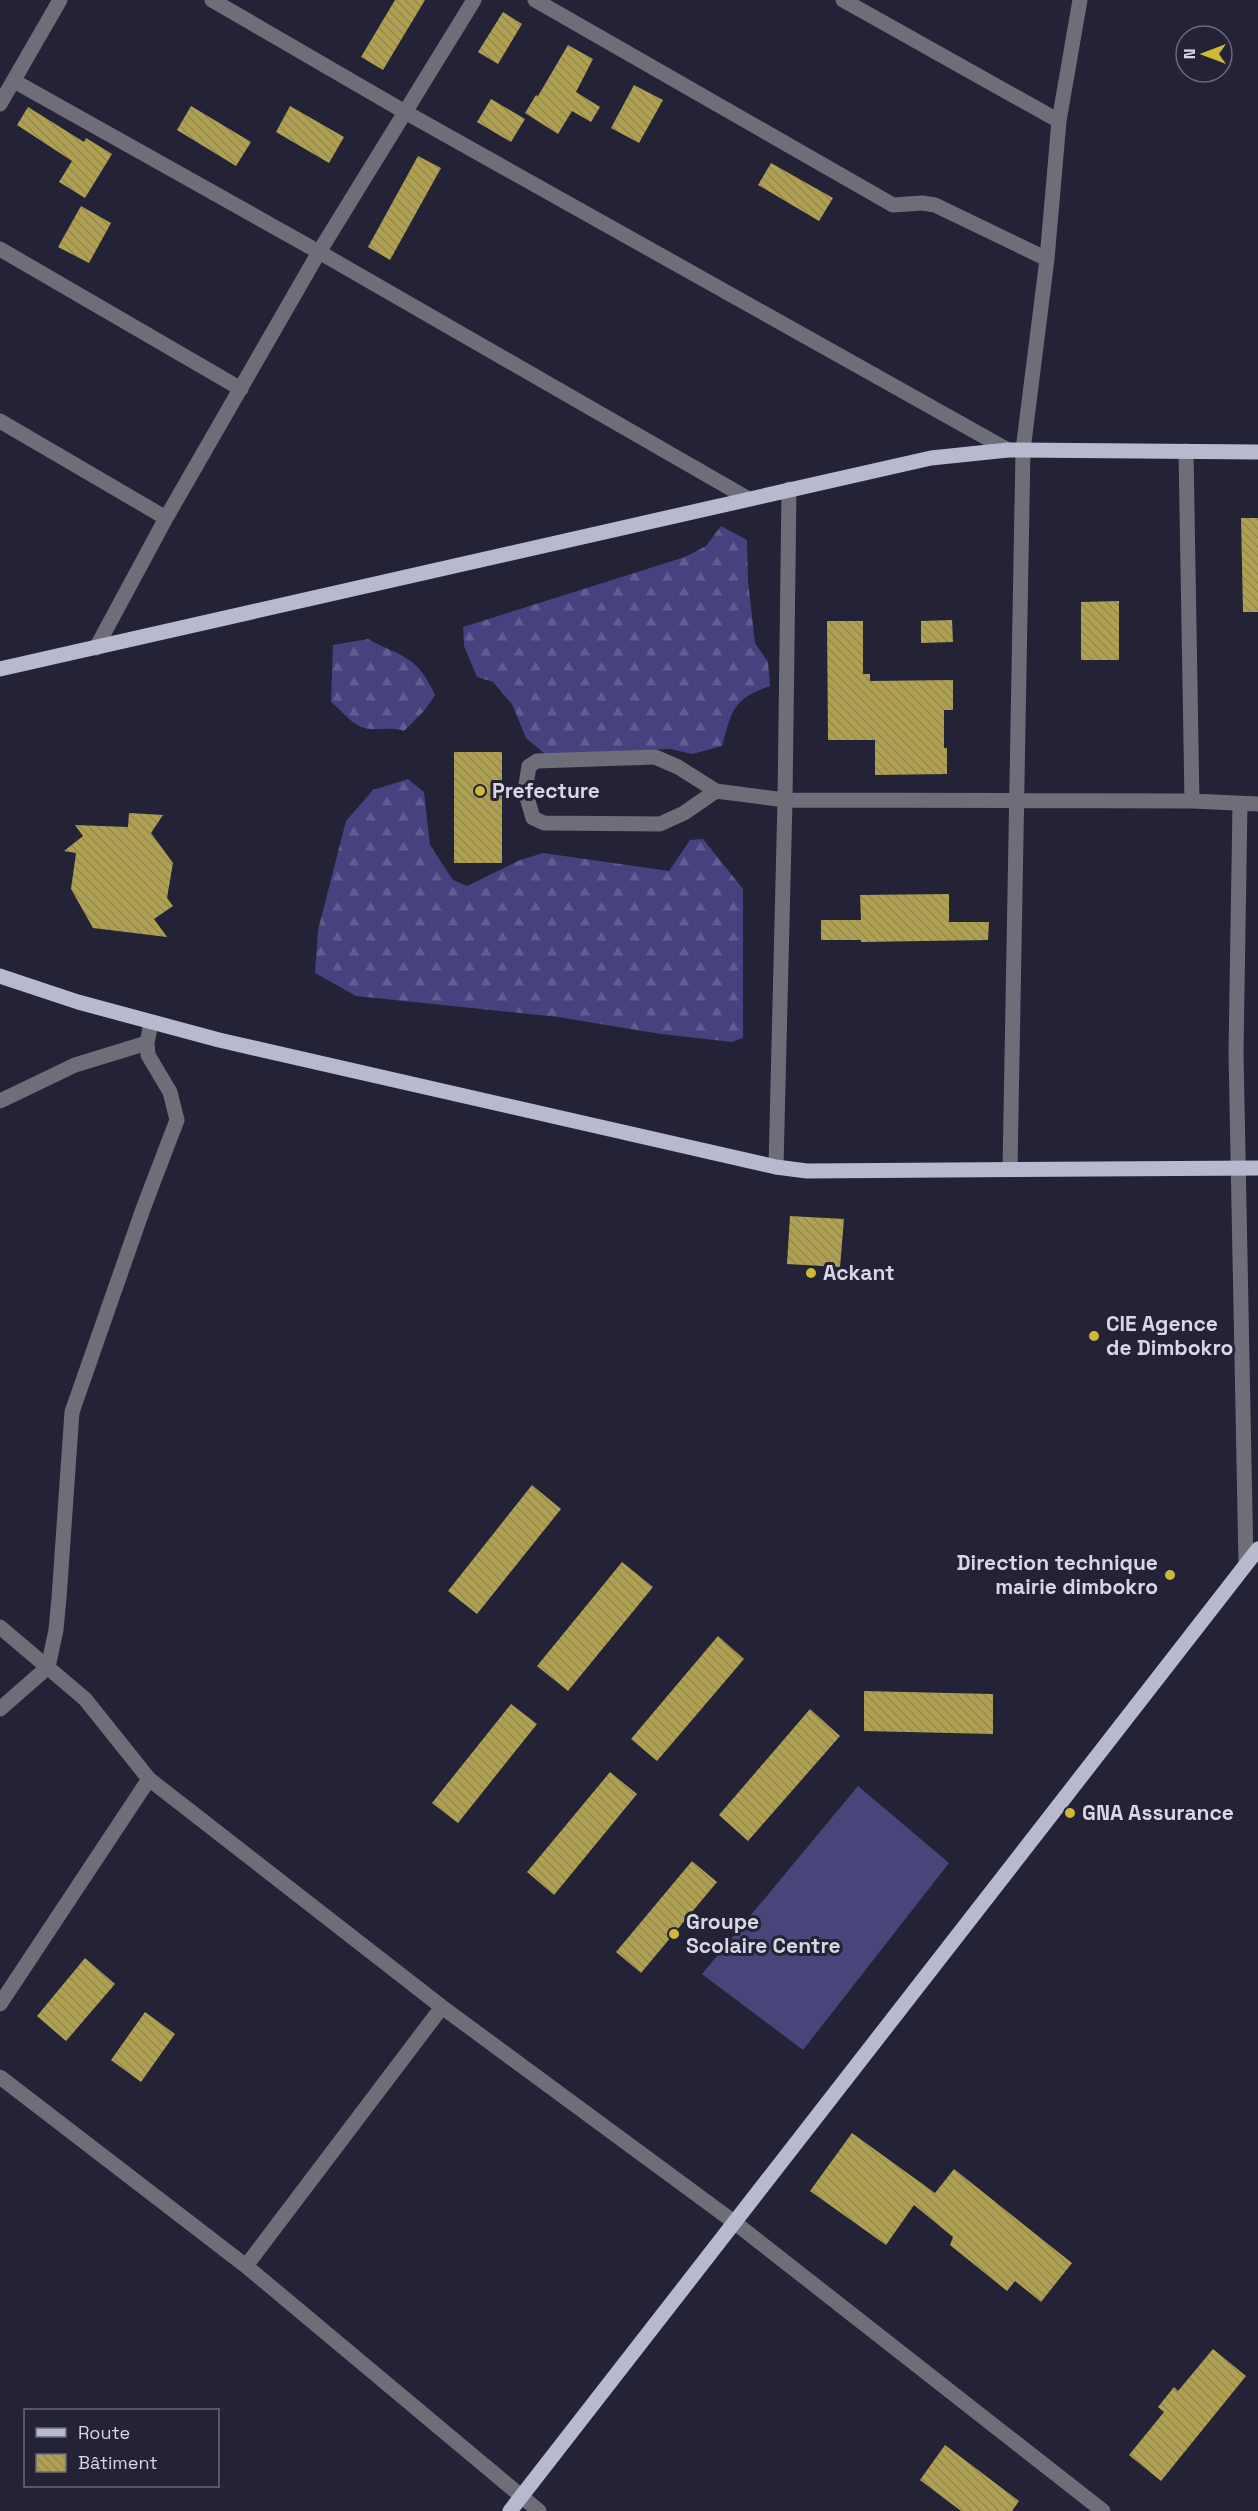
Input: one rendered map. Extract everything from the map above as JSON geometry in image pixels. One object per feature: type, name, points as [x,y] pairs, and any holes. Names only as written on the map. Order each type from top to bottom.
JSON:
[{"type":"main road","points":[[0,669],[931,458],[1015,450],[1258,452]]},
{"type":"main road","points":[[0,976],[152,1023],[776,1167],[807,1170],[1258,1168]]},
{"type":"main road","points":[[510,2511],[1258,1549]]},
{"type":"street","points":[[0,104],[60,0]]},
{"type":"street","points":[[212,0],[405,112],[1015,450]]},
{"type":"street","points":[[96,648],[166,518],[319,252],[474,0]]},
{"type":"street","points":[[535,0],[893,205],[922,203],[935,205],[1047,259]]},
{"type":"street","points":[[843,0],[1059,121]]},
{"type":"street","points":[[1010,1169],[1015,801],[1021,634],[1015,450],[1047,259],[1059,121],[1080,0]]},
{"type":"street","points":[[14,81],[319,252],[747,498]]},
{"type":"street","points":[[0,249],[241,389]]},
{"type":"street","points":[[0,422],[166,518]]},
{"type":"street","points":[[1186,451],[1192,801]]},
{"type":"street","points":[[776,1167],[785,800],[789,489]]},
{"type":"street","points":[[716,791],[684,813],[660,824],[544,823],[533,819],[525,791],[529,766],[537,761],[655,757],[678,767],[716,791],[785,800],[1192,801],[1258,804]]},
{"type":"street","points":[[1240,804],[1236,1052],[1246,1564]]},
{"type":"street","points":[[0,1709],[48,1667],[56,1630],[72,1412],[142,1209],[177,1120],[170,1092],[148,1055],[147,1043],[152,1023]]},
{"type":"street","points":[[0,1101],[75,1065],[147,1043]]},
{"type":"street","points":[[0,1627],[85,1699],[149,1779],[442,2007],[734,2222],[1103,2511]]},
{"type":"street","points":[[0,2004],[149,1779]]},
{"type":"street","points":[[246,2266],[442,2007]]},
{"type":"street","points":[[0,2077],[246,2266],[539,2511]]},
{"type":"green space","points":[[721,526],[747,540],[748,581],[755,643],[768,662],[770,686],[741,701],[728,724],[722,746],[692,754],[670,749],[545,754],[526,738],[512,704],[493,682],[477,677],[464,646],[463,627],[685,557],[706,546]]},
{"type":"green space","points":[[368,639],[408,659],[422,672],[435,695],[424,711],[404,731],[361,727],[331,702],[333,645]]},
{"type":"green space","points":[[408,779],[424,792],[430,845],[453,880],[467,886],[520,860],[543,853],[669,871],[690,840],[703,839],[743,889],[743,1038],[732,1042],[661,1034],[558,1017],[356,996],[315,973],[318,930],[346,821],[373,790]]},
{"type":"shaded area","points":[[858,1786],[949,1863],[803,2050],[702,1974]]},
{"type":"building","points":[[395,0],[425,0],[383,70],[361,57]]},
{"type":"building","points":[[503,12],[522,24],[498,64],[478,52]]},
{"type":"building","points":[[568,45],[593,59],[576,92],[600,107],[591,122],[572,111],[558,134],[525,113],[536,95],[538,96]]},
{"type":"building","points":[[634,85],[663,100],[639,143],[611,128]]},
{"type":"building","points":[[491,99],[525,119],[511,142],[477,122]]},
{"type":"building","points":[[191,106],[251,142],[236,166],[177,130]]},
{"type":"building","points":[[290,106],[344,137],[329,163],[276,132]]},
{"type":"building","points":[[28,107],[84,142],[86,138],[112,154],[85,198],[59,182],[72,161],[17,125]]},
{"type":"building","points":[[418,156],[441,168],[390,260],[368,247]]},
{"type":"building","points":[[771,163],[833,198],[819,221],[758,185]]},
{"type":"building","points":[[81,206],[111,223],[89,263],[58,247]]},
{"type":"building","points":[[1241,518],[1258,518],[1258,612],[1243,612]]},
{"type":"building","points":[[1119,601],[1119,660],[1081,660],[1081,602]]},
{"type":"building","points":[[952,620],[953,642],[921,643],[921,621]]},
{"type":"building","points":[[827,621],[863,621],[863,674],[870,674],[870,681],[953,680],[953,710],[944,710],[947,774],[875,775],[875,740],[828,740]]},
{"type":"building","points":[[454,752],[502,752],[502,863],[454,863]]},
{"type":"building","points":[[129,813],[163,815],[151,833],[173,863],[167,898],[173,906],[154,919],[167,937],[93,928],[71,889],[76,853],[64,851],[83,836],[75,825],[128,827]]},
{"type":"building","points":[[949,894],[949,922],[989,922],[988,940],[861,942],[861,940],[821,940],[821,920],[861,920],[860,895]]},
{"type":"building","points":[[790,1216],[844,1219],[840,1267],[787,1264]]},
{"type":"building","points":[[532,1485],[561,1509],[477,1614],[448,1591]]},
{"type":"building","points":[[622,1562],[653,1587],[568,1691],[537,1666]]},
{"type":"building","points":[[718,1636],[744,1659],[657,1761],[631,1739]]},
{"type":"building","points":[[864,1691],[993,1694],[993,1734],[864,1731]]},
{"type":"building","points":[[511,1704],[537,1724],[458,1823],[432,1803]]},
{"type":"building","points":[[810,1709],[840,1736],[748,1841],[719,1815]]},
{"type":"building","points":[[610,1772],[637,1794],[554,1895],[527,1872]]},
{"type":"building","points":[[692,1861],[717,1882],[641,1973],[616,1952]]},
{"type":"building","points":[[85,1958],[115,1984],[66,2041],[37,2016]]},
{"type":"building","points":[[145,2012],[175,2034],[141,2082],[111,2060]]},
{"type":"building","points":[[852,2133],[935,2193],[954,2169],[1072,2263],[1041,2302],[1015,2281],[1007,2291],[950,2245],[953,2237],[914,2205],[886,2245],[810,2191]]},
{"type":"building","points":[[1213,2349],[1246,2376],[1161,2481],[1129,2455],[1164,2412],[1158,2407],[1174,2387],[1178,2391]]},
{"type":"building","points":[[945,2445],[1019,2501],[1012,2511],[961,2511],[920,2480]]},
{"type":"place","name":"Prefecture","points":[[480,791]]},
{"type":"place","name":"Ackant","points":[[811,1273]]},
{"type":"place","name":"CIE Agence de Dimbokro","points":[[1094,1336]]},
{"type":"place","name":"Direction technique mairie dimbokro","points":[[1170,1575]]},
{"type":"place","name":"GNA Assurance","points":[[1070,1813]]},
{"type":"place","name":"Groupe Scolaire Centre","points":[[674,1934]]}]
